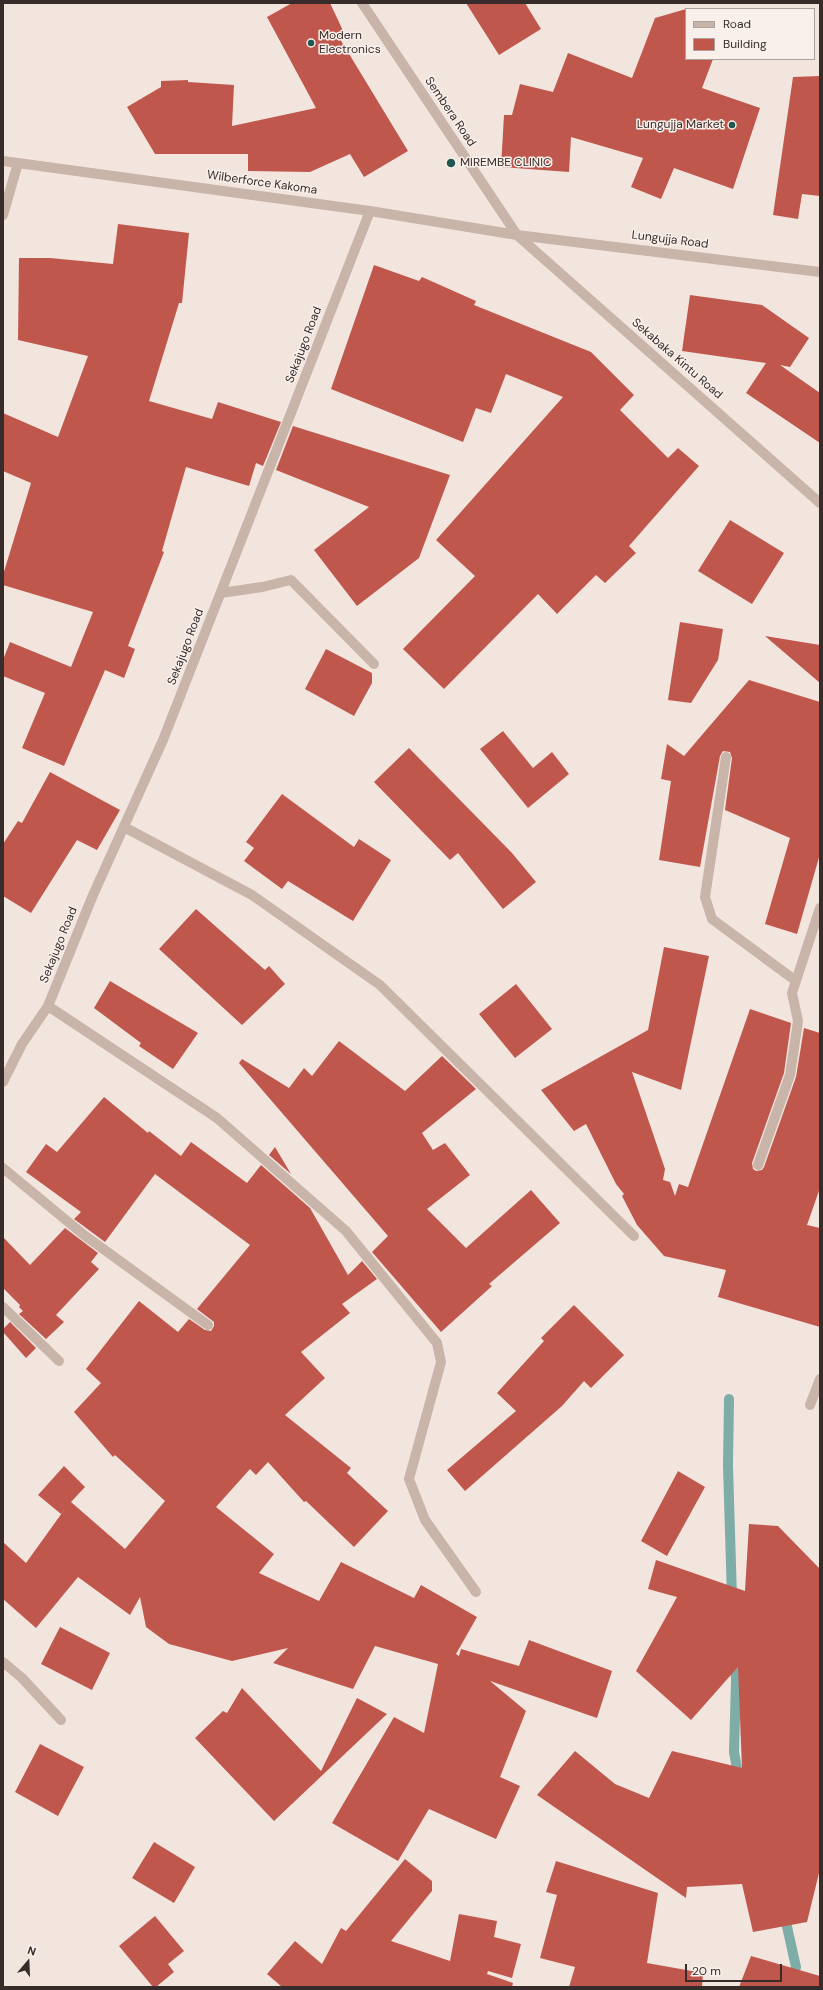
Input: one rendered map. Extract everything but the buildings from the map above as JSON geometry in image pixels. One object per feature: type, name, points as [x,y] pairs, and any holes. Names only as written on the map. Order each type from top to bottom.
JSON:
[{"type":"street","name":"Sembera Road","points":[[362,3],[517,235]]},
{"type":"street","name":"Wilberforce Kakoma","points":[[3,161],[370,211],[517,235]]},
{"type":"street","points":[[3,214],[18,163]]},
{"type":"street","name":"Sekajugo Road","points":[[3,1082],[22,1044],[48,1006],[93,895],[163,740],[370,211]]},
{"type":"street","name":"Lungujja Road","points":[[517,235],[820,272]]},
{"type":"street","name":"Sekabaka Kintu Road","points":[[517,235],[820,503]]},
{"type":"street","points":[[221,593],[262,587],[291,580],[374,664]]},
{"type":"street","points":[[726,756],[705,897],[712,919],[796,981]]},
{"type":"street","points":[[124,827],[252,895],[380,985],[634,1236]]},
{"type":"street","points":[[758,1165],[790,1075],[798,1021],[792,993],[820,908]]},
{"type":"street","points":[[48,1006],[222,1123],[346,1231],[437,1343],[441,1362],[409,1479],[424,1520],[476,1592]]},
{"type":"street","points":[[3,1168],[84,1235],[208,1325]]},
{"type":"street","points":[[3,1307],[59,1361]]},
{"type":"street","points":[[810,1405],[820,1379]]},
{"type":"street","points":[[3,1662],[22,1678],[61,1720]]},
{"type":"waterway","points":[[729,1399],[728,1466],[732,1598]]},
{"type":"waterway","points":[[735,1656],[736,1681],[734,1752],[739,1780]]},
{"type":"waterway","points":[[784,1913],[796,1967],[790,1987]]},
{"type":"place","name":"Modern Electronics","points":[[311,43]]},
{"type":"place","name":"Lungujja Market","points":[[732,125]]},
{"type":"place","name":"MIREMBE CLINIC","points":[[451,163]]}]
